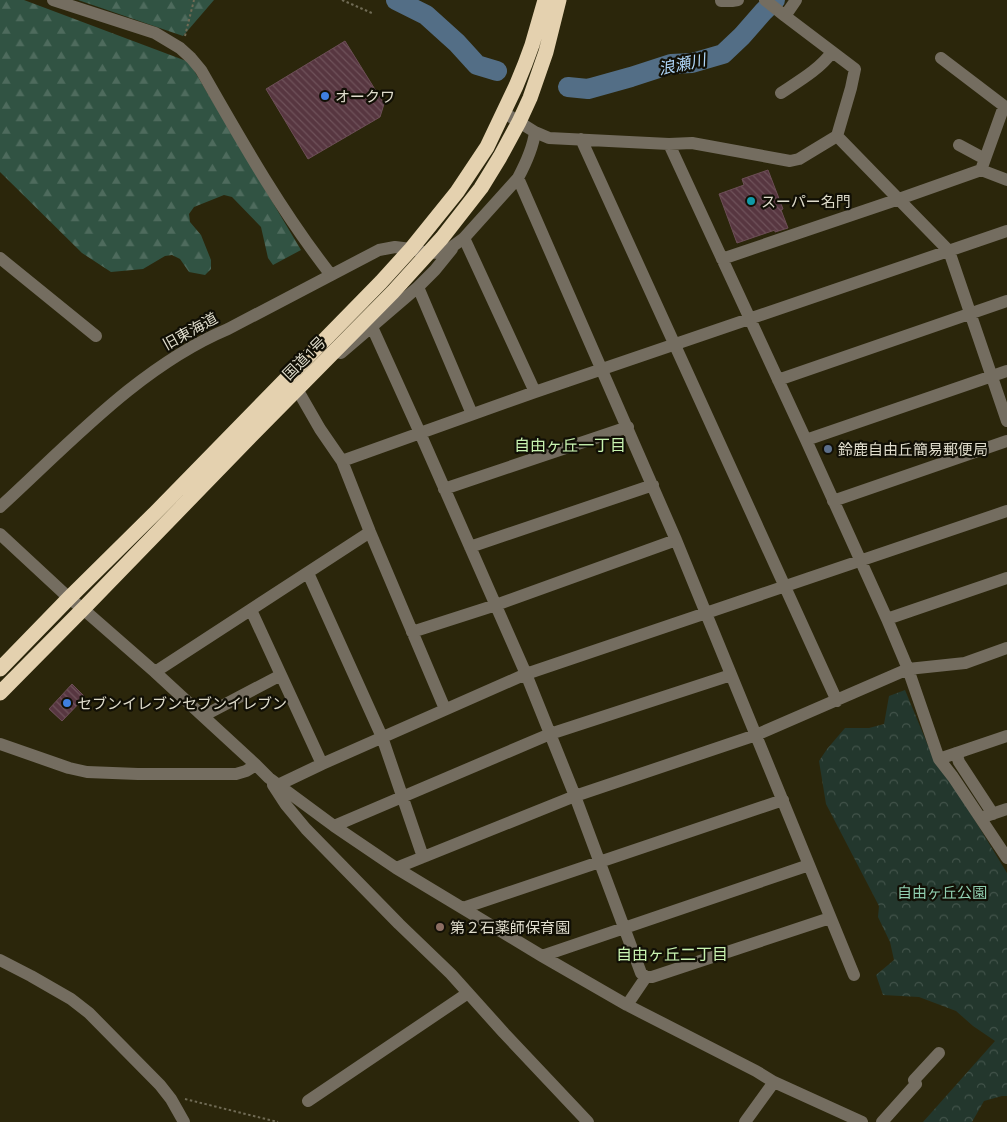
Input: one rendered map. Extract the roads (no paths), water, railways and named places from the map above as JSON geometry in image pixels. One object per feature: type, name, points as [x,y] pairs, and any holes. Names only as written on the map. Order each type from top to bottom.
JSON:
[{"type":"highway","name":"国道1号","points":[[0,670],[381,282],[411,249],[456,192],[486,147],[525,64],[545,0]]},
{"type":"highway","name":"国道1号","points":[[0,692],[317,370],[429,253],[481,188],[519,122],[530,98],[546,52],[560,0]]},
{"type":"street","points":[[53,0],[155,33],[183,51],[201,70],[283,209],[308,246],[331,275]]},
{"type":"street","points":[[722,1],[738,0]]},
{"type":"street","points":[[503,112],[535,132],[549,138],[669,144],[692,143],[790,161],[800,159],[837,136],[852,88],[855,69],[765,0]]},
{"type":"street","points":[[783,15],[796,0]]},
{"type":"street","points":[[781,92],[827,60],[832,52]]},
{"type":"street","points":[[722,259],[900,199],[983,164],[1005,107],[941,58]]},
{"type":"street","points":[[429,253],[445,252],[464,238],[518,178],[531,149],[535,132]]},
{"type":"street","points":[[837,136],[949,251],[1007,421]]},
{"type":"street","points":[[580,139],[836,701]]},
{"type":"street","points":[[669,144],[887,619],[908,669],[939,759],[987,816]]},
{"type":"street","points":[[959,145],[1007,180]]},
{"type":"street","points":[[518,178],[653,485],[854,975]]},
{"type":"street","points":[[342,461],[535,392],[1007,231]]},
{"type":"street","points":[[464,238],[535,392]]},
{"type":"street","points":[[317,370],[372,327],[418,287],[435,270],[453,247]]},
{"type":"street","name":"旧東海道","points":[[0,507],[98,415],[173,358],[208,337],[379,250],[395,248],[429,253]]},
{"type":"street","points":[[0,258],[96,336]]},
{"type":"street","points":[[418,287],[472,414]]},
{"type":"street","points":[[778,380],[1007,300]]},
{"type":"street","points":[[372,327],[526,674],[575,796],[641,972],[646,977],[652,977],[830,918]]},
{"type":"street","points":[[806,440],[1007,371]]},
{"type":"street","points":[[297,389],[320,429],[342,461],[445,709]]},
{"type":"street","points":[[444,489],[628,427]]},
{"type":"street","points":[[833,501],[1007,441]]},
{"type":"street","points":[[470,546],[653,485]]},
{"type":"street","points":[[273,781],[322,764],[526,674],[1007,511]]},
{"type":"street","points":[[155,672],[370,532]]},
{"type":"street","points":[[0,534],[69,598],[155,672],[273,781],[334,826],[396,868],[627,1005],[774,1082],[862,1122]]},
{"type":"street","points":[[412,632],[496,605],[676,540]]},
{"type":"street","points":[[308,573],[382,738],[423,857]]},
{"type":"street","points":[[887,619],[1007,578]]},
{"type":"street","points":[[252,610],[322,764]]},
{"type":"street","points":[[396,868],[575,796],[756,735],[908,669],[965,663],[1007,648]]},
{"type":"street","points":[[203,716],[281,675]]},
{"type":"street","points":[[334,826],[550,734],[731,675]]},
{"type":"street","points":[[939,759],[1007,736]]},
{"type":"street","points":[[0,744],[69,768],[101,773],[236,774],[256,765]]},
{"type":"street","points":[[956,753],[1007,858]]},
{"type":"street","points":[[273,781],[286,805],[306,829],[451,974],[588,1122]]},
{"type":"street","points":[[463,908],[783,800]]},
{"type":"street","points":[[987,816],[1007,809]]},
{"type":"street","points":[[542,956],[809,865]]},
{"type":"street","points":[[0,960],[31,976],[89,1013],[160,1084],[172,1099],[184,1122]]},
{"type":"street","points":[[627,1005],[646,977]]},
{"type":"street","points":[[308,1101],[468,993]]},
{"type":"street","points":[[882,1122],[916,1084],[914,1080],[939,1052]]},
{"type":"street","points":[[745,1122],[774,1082]]},
{"type":"waterway","name":"浪瀬川","points":[[396,0],[426,15],[457,43],[477,65],[497,71]]},
{"type":"waterway","name":"浪瀬川","points":[[568,87],[588,89],[671,64],[692,63],[723,54],[775,0]]},
{"type":"place","name":"オークワ","points":[[325,96]]},
{"type":"place","name":"スーパー名門","points":[[751,201]]},
{"type":"place","name":"鈴鹿自由丘簡易郵便局","points":[[828,449]]},
{"type":"place","name":"セブンイレブンセブンイレブン","points":[[67,703]]},
{"type":"place","name":"第２石薬師保育園","points":[[440,927]]},
{"type":"district","name":"自由ヶ丘一丁目","points":[[570,445]]},
{"type":"district","name":"自由ヶ丘二丁目","points":[[672,954]]},
{"type":"park label","name":"自由ヶ丘公園","points":[[942,892]]}]
